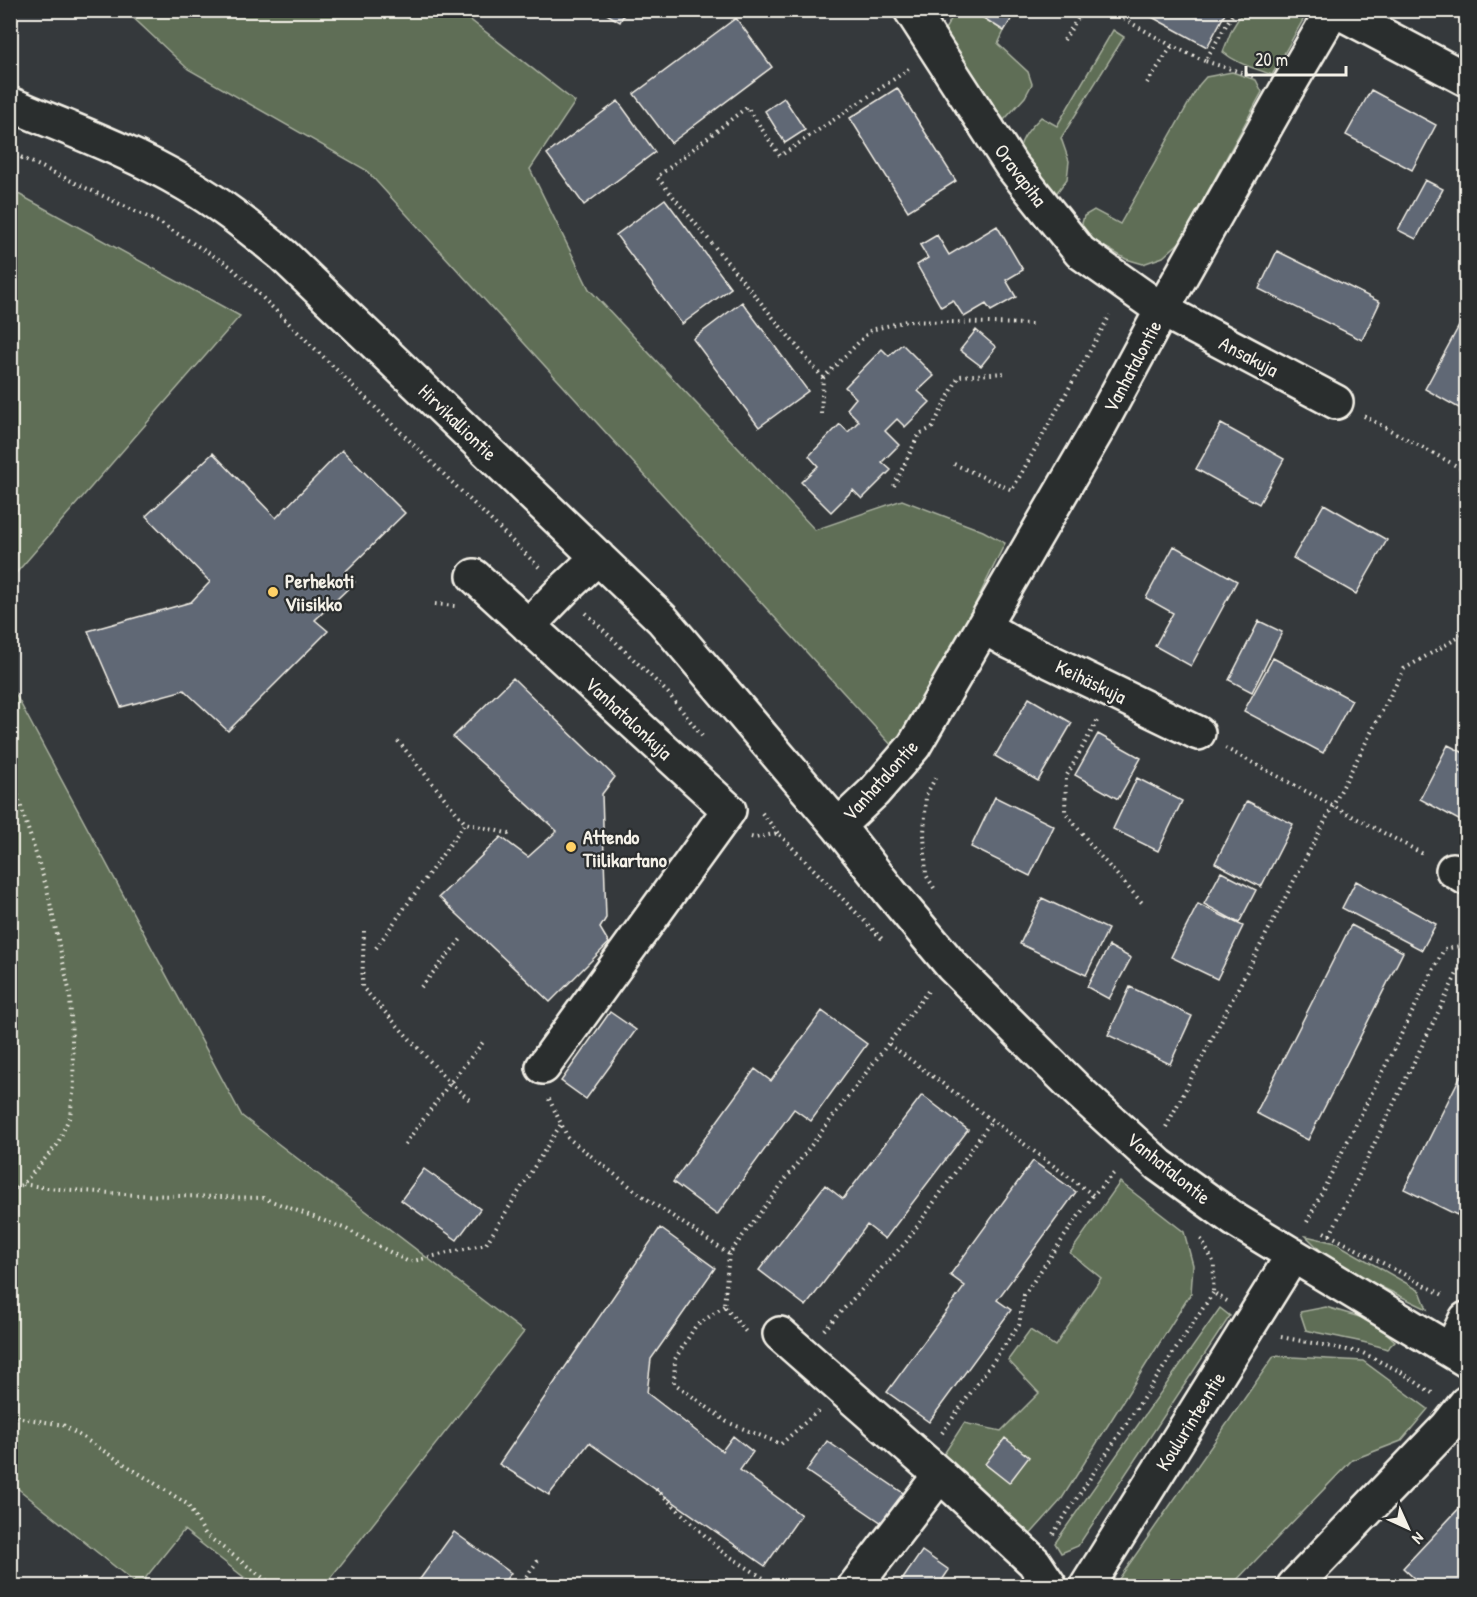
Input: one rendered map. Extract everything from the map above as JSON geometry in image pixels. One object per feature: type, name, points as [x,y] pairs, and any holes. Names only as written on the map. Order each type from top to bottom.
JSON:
[{"type":"street","name":"Oravapiha","points":[[911,10],[1011,165],[1080,252],[1162,310]]},
{"type":"street","points":[[1334,10],[1467,79]]},
{"type":"street","name":"Vanhatalontie","points":[[1334,10],[1162,310],[1099,427],[914,746],[874,792],[838,826],[952,966],[1077,1090],[1159,1165],[1235,1220],[1459,1355]]},
{"type":"street","name":"Hirvikalliontie","points":[[10,104],[139,159],[187,184],[234,216],[283,255],[662,619],[838,826]]},
{"type":"street","name":"Ansakuja","points":[[1162,310],[1336,402]]},
{"type":"street","points":[[528,626],[598,557]]},
{"type":"street","name":"Vanhatalonkuja","points":[[474,576],[528,626],[742,807]]},
{"type":"street","name":"Keihäskuja","points":[[984,627],[1198,734]]},
{"type":"street","points":[[544,1079],[742,807]]},
{"type":"street","name":"Koulurinteentie","points":[[1088,1587],[1293,1255]]},
{"type":"street","points":[[1459,1355],[1467,1319]]},
{"type":"street","points":[[791,1344],[931,1467],[1042,1574]]},
{"type":"street","points":[[1294,1587],[1447,1427],[1467,1402]]},
{"type":"street","points":[[855,1587],[931,1467]]},
{"type":"path","points":[[1064,40],[1083,10]]},
{"type":"path","points":[[1108,10],[1172,46],[1205,61],[1288,87]]},
{"type":"path","points":[[1205,61],[1235,10]]},
{"type":"path","points":[[1148,83],[1172,46]]},
{"type":"path","points":[[823,378],[657,177],[747,107],[780,156],[937,50]]},
{"type":"path","points":[[10,152],[160,223],[230,266],[668,693],[705,740]]},
{"type":"path","points":[[10,163],[24,158]]},
{"type":"path","points":[[954,464],[1012,490],[1127,285]]},
{"type":"path","points":[[820,414],[823,378],[871,330],[906,321],[1032,324]]},
{"type":"path","points":[[894,486],[919,434],[932,428],[959,376],[1006,373]]},
{"type":"path","points":[[1336,402],[1467,471]]},
{"type":"path","points":[[1163,1133],[1404,669],[1467,633]]},
{"type":"path","points":[[1113,692],[1066,777],[1065,812],[1144,906]]},
{"type":"path","points":[[1198,734],[1460,874]]},
{"type":"path","points":[[398,741],[465,823],[514,835]]},
{"type":"path","points":[[10,772],[47,889],[70,994],[74,1086],[70,1116],[57,1145],[23,1184],[10,1191]]},
{"type":"path","points":[[742,807],[778,833]]},
{"type":"path","points":[[376,948],[465,823]]},
{"type":"path","points":[[364,932],[362,987],[450,1083],[472,1102]]},
{"type":"path","points":[[421,987],[462,938]]},
{"type":"path","points":[[1307,1222],[1444,949],[1467,945]]},
{"type":"path","points":[[1330,1235],[1467,955]]},
{"type":"path","points":[[931,988],[729,1254],[724,1306],[748,1334],[791,1344],[906,1242],[992,1120]]},
{"type":"path","points":[[405,1144],[484,1041]]},
{"type":"path","points":[[889,1044],[1093,1195]]},
{"type":"path","points":[[544,1079],[568,1138],[641,1195],[729,1254]]},
{"type":"path","points":[[23,1184],[136,1195],[263,1198],[346,1229],[409,1262],[486,1244],[561,1124]]},
{"type":"path","points":[[931,1467],[1019,1325],[1024,1295],[1093,1195],[1120,1166]]},
{"type":"path","points":[[1042,1574],[1213,1293]]},
{"type":"path","points":[[724,1306],[695,1327],[675,1359],[674,1383],[727,1422],[781,1444],[843,1389]]},
{"type":"path","points":[[10,1416],[63,1425],[178,1498],[187,1504],[206,1535],[274,1587]]},
{"type":"path","points":[[656,1490],[721,1551],[776,1587]]},
{"type":"path","points":[[519,1587],[540,1558]]},
{"type":"green space","points":[[971,10],[1004,31],[998,44],[1028,72],[1032,84],[1025,97],[1004,120],[947,36],[945,29],[956,11]]},
{"type":"green space","points":[[126,11],[459,11],[575,102],[530,169],[589,289],[815,530],[902,500],[983,531],[1005,543],[963,629],[894,748],[366,170],[188,69]]},
{"type":"green space","points":[[1243,11],[1308,11],[1272,75],[1240,63],[1223,52],[1232,29]]},
{"type":"green space","points":[[1113,30],[1124,37],[1061,138],[1069,161],[1067,179],[1055,195],[1019,151],[1020,146],[1027,132],[1041,117],[1057,126]]},
{"type":"green space","points":[[1232,72],[1256,80],[1262,92],[1181,241],[1163,257],[1143,264],[1126,259],[1085,236],[1081,227],[1084,216],[1094,210],[1120,224],[1199,85],[1206,77]]},
{"type":"green space","points":[[11,190],[240,316],[11,579]]},
{"type":"green space","points":[[10,684],[242,1116],[524,1332],[324,1586],[255,1586],[184,1530],[139,1586],[11,1483]]},
{"type":"green space","points":[[1120,1182],[1184,1232],[1193,1265],[1191,1293],[1061,1500],[1027,1538],[959,1481],[944,1454],[964,1423],[1001,1431],[1039,1393],[1008,1360],[1030,1330],[1055,1346],[1101,1278],[1070,1253]]},
{"type":"green space","points":[[1306,1236],[1336,1243],[1420,1291],[1427,1309],[1371,1282],[1323,1253]]},
{"type":"green space","points":[[1326,1307],[1373,1321],[1395,1341],[1387,1349],[1306,1330],[1300,1312]]},
{"type":"green space","points":[[1220,1308],[1230,1316],[1078,1546],[1061,1553],[1055,1543]]},
{"type":"green space","points":[[1274,1356],[1363,1361],[1428,1409],[1401,1441],[1352,1460],[1231,1586],[1114,1586]]},
{"type":"building","points":[[600,10],[626,10],[620,22]]},
{"type":"building","points":[[971,10],[1017,10],[1004,31]]},
{"type":"building","points":[[1139,10],[1227,10],[1207,47]]},
{"type":"building","points":[[736,18],[772,67],[671,143],[634,94]]},
{"type":"building","points":[[897,88],[956,181],[908,211],[850,118]]},
{"type":"building","points":[[1371,90],[1436,125],[1412,170],[1346,135]]},
{"type":"building","points":[[784,98],[805,130],[785,143],[765,111]]},
{"type":"building","points":[[618,101],[655,152],[584,205],[547,154]]},
{"type":"building","points":[[1425,180],[1443,189],[1416,239],[1398,230]]},
{"type":"building","points":[[665,199],[731,288],[682,324],[616,235]]},
{"type":"building","points":[[997,226],[1023,270],[1006,280],[1016,297],[991,311],[986,304],[964,317],[953,300],[941,307],[917,265],[928,258],[920,245],[937,235],[949,255]]},
{"type":"building","points":[[1277,251],[1380,302],[1362,340],[1259,289]]},
{"type":"building","points":[[742,302],[808,391],[759,427],[693,339]]},
{"type":"building","points":[[1466,313],[1466,412],[1425,389]]},
{"type":"building","points":[[976,330],[996,347],[981,366],[960,350]]},
{"type":"building","points":[[902,344],[934,376],[918,391],[930,402],[905,427],[897,419],[885,431],[899,445],[882,462],[891,470],[862,499],[853,490],[831,512],[801,482],[818,466],[809,456],[840,424],[848,432],[859,421],[847,409],[856,398],[845,387],[882,349],[889,356]]},
{"type":"building","points":[[1221,424],[1284,459],[1259,504],[1196,469]]},
{"type":"building","name":"Perhekoti Viisikko","points":[[342,450],[405,513],[345,572],[355,582],[315,620],[328,631],[228,731],[184,690],[121,707],[88,631],[191,602],[210,582],[146,516],[213,453],[276,518]]},
{"type":"building","points":[[1324,504],[1387,540],[1356,594],[1293,558]]},
{"type":"building","points":[[1174,546],[1237,581],[1191,666],[1155,646],[1173,613],[1146,598]]},
{"type":"building","points":[[1259,621],[1282,632],[1252,692],[1229,680]]},
{"type":"building","points":[[1273,658],[1352,700],[1323,753],[1244,711]]},
{"type":"building","name":"Attendo Tiilikartano","points":[[513,678],[615,777],[602,794],[606,918],[600,928],[609,943],[550,1002],[439,897],[501,837],[528,857],[557,831],[453,737]]},
{"type":"building","points":[[1029,698],[1072,723],[1038,781],[995,756]]},
{"type":"building","points":[[1098,734],[1141,758],[1118,799],[1075,775]]},
{"type":"building","points":[[1448,745],[1466,754],[1466,824],[1420,799]]},
{"type":"building","points":[[1137,778],[1182,801],[1158,851],[1113,829]]},
{"type":"building","points":[[995,797],[1054,826],[1030,876],[971,847]]},
{"type":"building","points":[[1247,801],[1293,824],[1261,887],[1215,863]]},
{"type":"building","points":[[1221,872],[1256,890],[1239,923],[1204,904]]},
{"type":"building","points":[[1356,881],[1436,924],[1422,950],[1342,908]]},
{"type":"building","points":[[1042,898],[1108,929],[1086,975],[1020,944]]},
{"type":"building","points":[[1198,904],[1243,926],[1217,979],[1171,957]]},
{"type":"building","points":[[1351,925],[1403,952],[1308,1140],[1256,1113]]},
{"type":"building","points":[[1109,946],[1131,958],[1109,999],[1087,987]]},
{"type":"building","points":[[1130,987],[1192,1016],[1170,1064],[1108,1035]]},
{"type":"building","points":[[822,1011],[867,1044],[811,1121],[794,1109],[717,1215],[673,1182],[755,1069],[771,1081]]},
{"type":"building","points":[[610,1012],[636,1030],[586,1099],[561,1081]]},
{"type":"building","points":[[1466,1065],[1466,1196],[1457,1215],[1404,1189]]},
{"type":"building","points":[[922,1095],[968,1130],[885,1239],[867,1225],[806,1306],[759,1270],[825,1185],[843,1199]]},
{"type":"building","points":[[1033,1161],[1076,1192],[997,1300],[1011,1310],[929,1422],[887,1392],[965,1286],[950,1275]]},
{"type":"building","points":[[424,1169],[480,1209],[457,1240],[401,1200]]},
{"type":"building","points":[[660,1228],[715,1268],[651,1359],[647,1393],[722,1451],[733,1436],[753,1452],[740,1470],[801,1515],[765,1566],[589,1443],[549,1495],[499,1464]]},
{"type":"building","points":[[1005,1438],[1029,1457],[1009,1483],[985,1464]]},
{"type":"building","points":[[827,1441],[906,1495],[885,1525],[806,1471]]},
{"type":"building","points":[[1466,1501],[1466,1586],[1409,1586],[1416,1580],[1403,1568]]},
{"type":"building","points":[[454,1532],[511,1573],[501,1586],[415,1586]]},
{"type":"building","points":[[922,1551],[949,1570],[938,1586],[898,1586]]},
{"type":"place","name":"Perhekoti Viisikko","points":[[273,592]]},
{"type":"place","name":"Attendo Tiilikartano","points":[[571,847]]}]
